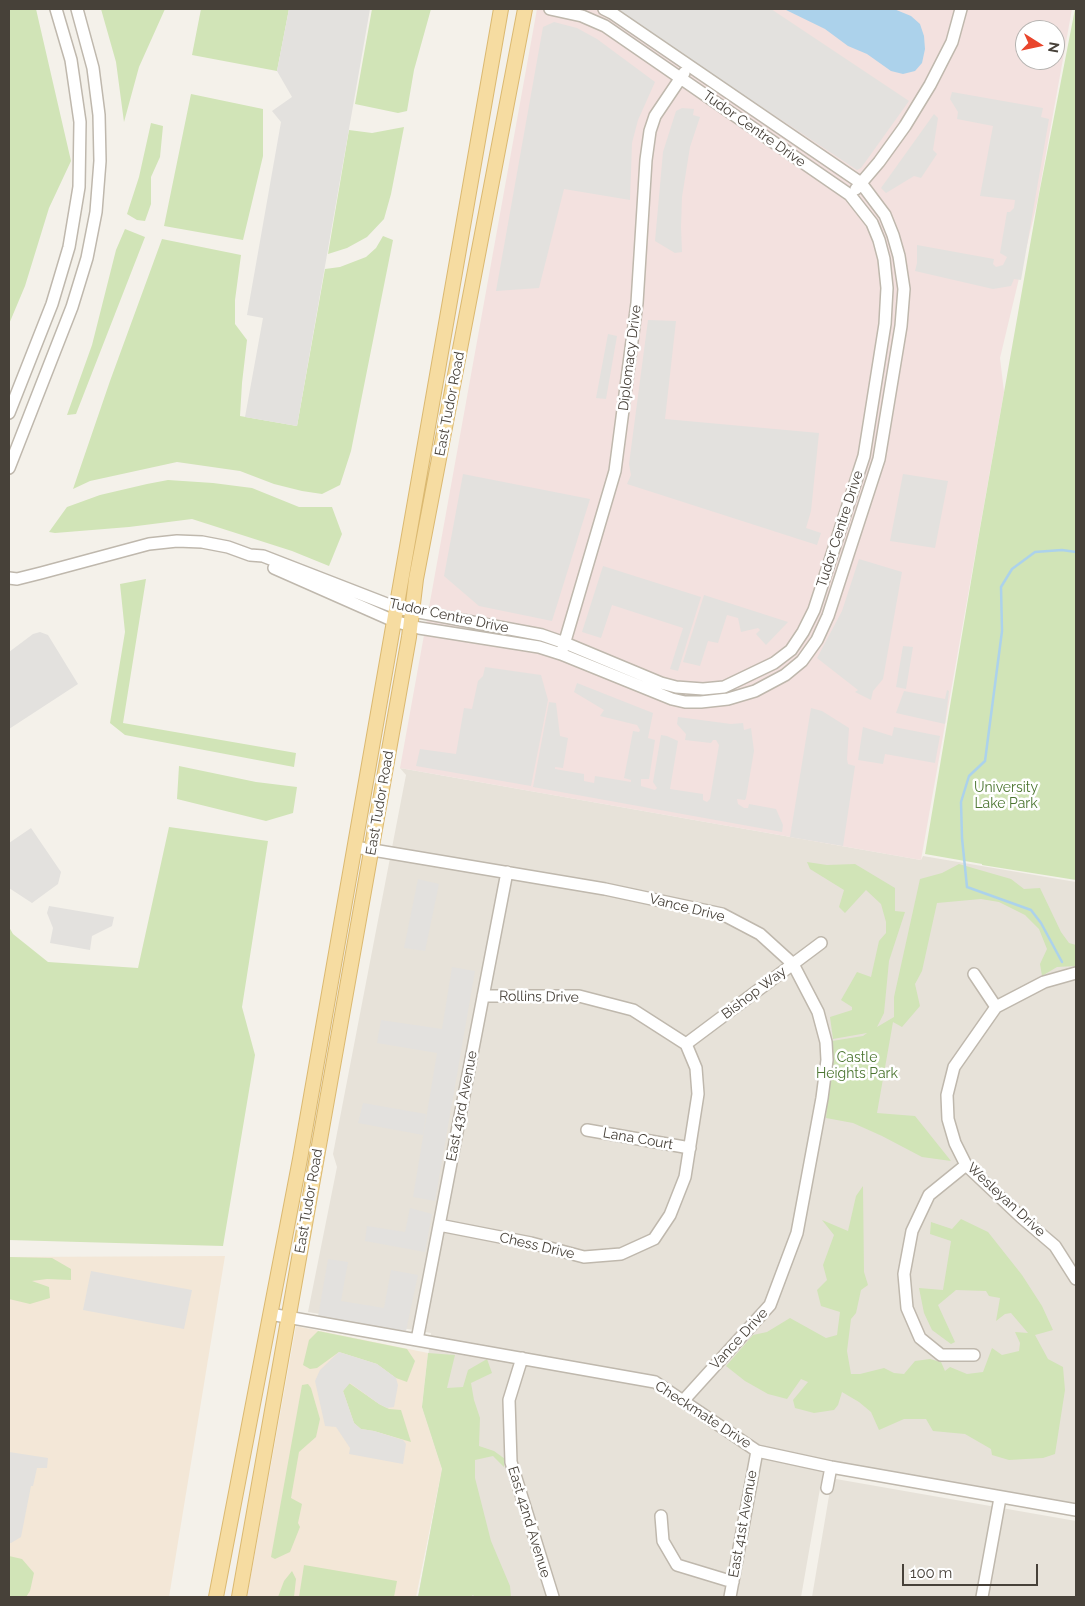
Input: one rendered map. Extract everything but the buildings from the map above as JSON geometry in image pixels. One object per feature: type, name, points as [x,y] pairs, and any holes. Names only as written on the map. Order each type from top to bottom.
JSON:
[{"type":"main road","name":"East Tudor Road","points":[[216,1597],[300,1159],[501,9]]},
{"type":"main road","name":"East Tudor Road","points":[[239,1597],[411,626],[416,579],[527,11]]},
{"type":"street","points":[[9,413],[55,295],[69,247],[79,187],[80,122],[71,60],[56,9]]},
{"type":"street","points":[[10,465],[72,307],[87,258],[96,212],[100,161],[99,115],[93,68],[77,9]]},
{"type":"street","name":"Tudor Centre Drive","points":[[396,614],[412,611],[542,635],[661,683],[681,688],[703,690],[724,687],[774,662],[790,650],[804,632],[814,610],[864,456],[885,324],[887,288],[884,259],[872,223],[850,195],[605,26],[582,16],[550,9]]},
{"type":"street","name":"Tudor Centre Drive","points":[[9,578],[17,579],[149,544],[176,541],[202,542],[228,547],[250,555],[262,556],[396,614],[411,626],[539,647],[672,699],[701,702],[728,699],[755,691],[783,676],[802,661],[817,640],[828,616],[879,459],[901,326],[904,290],[894,235],[886,215],[861,184],[612,12],[604,9]]},
{"type":"street","points":[[850,195],[879,162],[905,126],[930,86],[952,42],[961,9]]},
{"type":"street","name":"Diplomacy Drive","points":[[561,654],[615,471],[636,311],[646,160],[650,131],[656,116],[689,65]]},
{"type":"street","name":"Vance Drive","points":[[355,847],[605,889],[722,914],[760,934],[793,964],[818,1012],[826,1042],[827,1060],[822,1098],[797,1233],[770,1305],[683,1401]]},
{"type":"street","name":"East 43rd Avenue","points":[[417,1340],[507,872]]},
{"type":"street","name":"Bishop Way","points":[[686,1044],[821,943]]},
{"type":"street","name":"Wesleyan Drive","points":[[1076,972],[1044,982],[996,1007],[954,1067],[947,1095],[948,1120],[955,1143],[966,1165],[1055,1246],[1076,1279]]},
{"type":"street","points":[[974,974],[996,1007]]},
{"type":"street","name":"Rollins Drive","points":[[483,996],[579,996],[634,1010],[686,1044]]},
{"type":"street","points":[[686,1044],[696,1068],[698,1094],[690,1148]]},
{"type":"street","name":"Lana Court","points":[[587,1130],[690,1148]]},
{"type":"street","name":"Chess Drive","points":[[439,1225],[531,1243],[584,1257],[620,1254],[654,1239],[670,1215],[685,1177],[690,1148]]},
{"type":"street","points":[[966,1165],[928,1196],[912,1230],[904,1274],[907,1308],[920,1338],[941,1355],[974,1356]]},
{"type":"street","name":"Checkmate Drive","points":[[270,1314],[655,1382],[757,1451],[832,1467],[1076,1510]]},
{"type":"street","name":"East 42nd Avenue","points":[[522,1358],[509,1400],[510,1462],[553,1597]]},
{"type":"street","name":"East 41st Avenue","points":[[730,1597],[757,1451]]},
{"type":"street","points":[[828,1488],[832,1467]]},
{"type":"street","points":[[982,1597],[1000,1498]]},
{"type":"street","points":[[660,1516],[663,1541],[677,1565],[733,1582]]},
{"type":"shaded area","points":[[289,9],[370,9],[297,426],[245,417],[263,318],[247,315],[281,122],[272,111],[292,97],[277,71]]},
{"type":"shaded area","points":[[537,9],[1072,9],[1065,48],[1065,20],[1015,20],[1015,70],[1061,70],[1037,203],[1000,358],[1004,392],[921,860],[400,768]]},
{"type":"shaded area","points":[[613,9],[771,9],[909,101],[861,168],[857,170]]},
{"type":"shaded area","points":[[554,22],[577,28],[597,39],[655,82],[638,120],[632,143],[630,200],[564,189],[539,288],[496,291],[543,27]]},
{"type":"shaded area","points":[[952,92],[1043,108],[1041,117],[1049,119],[1021,280],[1014,279],[1011,286],[993,289],[915,271],[917,245],[994,259],[993,264],[996,267],[1003,265],[1007,257],[1000,253],[1007,212],[1014,208],[1015,200],[980,196],[993,126],[957,119],[958,112],[950,99]]},
{"type":"shaded area","points":[[682,108],[694,109],[693,115],[700,117],[690,147],[682,197],[682,252],[675,253],[655,241],[663,152],[676,111]]},
{"type":"shaded area","points":[[934,114],[938,118],[933,150],[937,154],[921,178],[914,176],[886,193],[881,188]]},
{"type":"shaded area","points":[[648,320],[676,321],[665,419],[819,433],[811,511],[806,528],[821,533],[817,545],[627,484],[631,475],[629,464]]},
{"type":"shaded area","points":[[608,334],[617,336],[606,399],[596,398]]},
{"type":"shaded area","points":[[463,474],[590,499],[552,621],[479,606],[444,576]]},
{"type":"shaded area","points":[[903,474],[948,481],[935,548],[890,541]]},
{"type":"shaded area","points":[[859,559],[902,572],[883,679],[873,691],[871,700],[855,692],[858,690],[817,658],[842,611]]},
{"type":"shaded area","points":[[603,566],[701,597],[678,671],[670,669],[683,628],[612,605],[601,638],[582,632]]},
{"type":"shaded area","points":[[704,595],[788,622],[766,645],[756,634],[760,630],[758,628],[741,632],[738,618],[727,615],[718,643],[708,641],[700,666],[683,662]]},
{"type":"shaded area","points":[[40,632],[48,635],[78,684],[9,729],[9,652],[33,634]]},
{"type":"shaded area","points":[[903,646],[913,647],[906,689],[896,687]]},
{"type":"shaded area","points":[[485,667],[541,675],[548,700],[531,786],[416,766],[420,749],[456,754],[464,708],[472,709],[478,681],[483,676]]},
{"type":"shaded area","points":[[577,683],[653,713],[648,738],[655,740],[649,779],[641,779],[641,786],[655,790],[657,788],[653,782],[661,735],[678,741],[670,789],[703,794],[703,800],[707,802],[710,799],[719,745],[716,740],[713,740],[711,743],[685,740],[686,734],[677,724],[678,717],[731,724],[743,723],[744,730],[751,728],[754,751],[746,798],[745,800],[737,799],[738,804],[744,808],[748,808],[749,804],[776,809],[783,825],[782,832],[533,787],[549,702],[556,703],[560,736],[568,738],[563,768],[555,767],[555,769],[584,774],[584,781],[594,783],[595,776],[631,782],[631,780],[624,778],[633,731],[639,732],[640,730],[637,725],[600,716],[604,710],[574,692]]},
{"type":"shaded area","points":[[947,690],[949,691],[945,724],[896,713],[904,691],[945,699]]},
{"type":"shaded area","points":[[811,708],[822,711],[849,728],[847,759],[848,764],[855,766],[843,846],[790,837]]},
{"type":"shaded area","points":[[863,727],[892,736],[894,727],[940,736],[935,763],[885,754],[883,764],[858,760]]},
{"type":"shaded area","points":[[400,768],[921,860],[923,856],[1076,882],[1076,1504],[825,1460],[801,1597],[418,1597],[442,1469],[422,1407],[431,1333],[308,1312],[337,1167],[333,1154],[406,775]]},
{"type":"shaded area","points":[[31,828],[61,872],[58,884],[32,903],[9,888],[9,843]]},
{"type":"shaded area","points":[[418,879],[439,884],[425,951],[404,948]]},
{"type":"shaded area","points":[[49,906],[114,917],[112,926],[92,936],[90,950],[50,943],[53,928],[47,913]]},
{"type":"shaded area","points":[[452,967],[475,971],[435,1201],[413,1197],[437,1053],[377,1043],[381,1020],[442,1029]]},
{"type":"shaded area","points":[[363,1103],[426,1114],[423,1135],[358,1123]]},
{"type":"shaded area","points":[[410,1208],[432,1214],[425,1252],[365,1241],[367,1226],[405,1232]]},
{"type":"shaded area","points":[[225,1256],[169,1597],[9,1597],[9,1257]]},
{"type":"shaded area","points":[[328,1259],[348,1262],[341,1301],[384,1308],[391,1270],[418,1275],[406,1331],[318,1317]]},
{"type":"shaded area","points":[[91,1271],[192,1290],[184,1329],[83,1310]]},
{"type":"shaded area","points":[[296,1326],[428,1353],[422,1407],[442,1469],[416,1597],[247,1597]]},
{"type":"shaded area","points":[[339,1352],[377,1364],[396,1378],[398,1385],[394,1407],[387,1408],[379,1404],[350,1383],[343,1391],[354,1423],[361,1429],[403,1440],[406,1444],[403,1464],[349,1454],[350,1448],[336,1427],[325,1426],[315,1381],[320,1370]]},
{"type":"shaded area","points":[[9,1452],[48,1458],[47,1468],[37,1468],[33,1486],[31,1486],[21,1537],[11,1543],[9,1543]]},
{"type":"shaded area","points":[[836,1479],[1076,1521],[1076,1597],[812,1597],[830,1490]]},
{"type":"green space","points":[[9,9],[36,9],[71,161],[49,208],[25,286],[9,324]]},
{"type":"green space","points":[[101,9],[165,9],[139,67],[124,122],[116,62]]},
{"type":"green space","points":[[201,9],[289,9],[277,71],[192,55]]},
{"type":"green space","points":[[372,9],[431,9],[414,70],[407,111],[398,113],[355,104]]},
{"type":"green space","name":"University Lake Park","points":[[1076,9],[1076,880],[925,854],[1039,194],[1063,70],[1065,70],[1065,60]]},
{"type":"green space","points":[[191,94],[263,109],[263,156],[243,240],[164,226]]},
{"type":"green space","points":[[151,123],[163,126],[160,157],[151,177],[151,204],[145,221],[137,220],[127,214],[139,177]]},
{"type":"green space","points":[[404,127],[391,194],[384,219],[367,237],[347,248],[328,254],[349,130],[372,133]]},
{"type":"green space","points":[[125,229],[145,237],[76,414],[67,415],[92,345],[116,250]]},
{"type":"green space","points":[[383,236],[393,240],[351,451],[340,485],[322,494],[274,484],[240,471],[177,462],[90,481],[73,489],[162,239],[241,255],[235,300],[235,324],[247,340],[240,416],[297,426],[325,269],[340,267],[366,257],[376,248]]},
{"type":"green space","points":[[168,480],[252,488],[299,507],[332,507],[342,534],[329,566],[292,551],[192,519],[129,527],[49,532],[67,507],[100,495]]},
{"type":"green space","points":[[146,579],[123,723],[296,753],[294,767],[125,735],[110,723],[125,632],[120,584]]},
{"type":"green space","points":[[179,766],[256,782],[297,787],[293,813],[266,821],[177,799]]},
{"type":"green space","points":[[169,827],[268,841],[242,1007],[255,1055],[223,1246],[9,1240],[9,927],[13,934],[48,962],[138,968]]},
{"type":"green space","name":"Castle Heights Park","points":[[807,862],[827,865],[855,864],[895,888],[895,911],[905,912],[889,961],[884,1013],[877,1027],[894,1017],[894,997],[920,879],[942,873],[959,864],[1011,879],[1024,889],[1040,888],[1061,932],[1069,943],[1076,945],[1076,966],[1057,967],[1042,976],[1040,964],[1047,949],[1039,929],[1025,915],[999,902],[981,899],[937,903],[922,971],[915,984],[920,1006],[902,1027],[893,1022],[877,1113],[915,1116],[951,1161],[922,1157],[853,1123],[826,1118],[832,1041],[863,1036],[867,1033],[833,1039],[830,1017],[852,1010],[852,1007],[841,1000],[857,972],[871,977],[879,941],[886,933],[886,922],[881,904],[866,890],[845,913],[839,907],[844,890],[810,869]]},
{"type":"green space","points":[[863,1186],[864,1272],[868,1285],[861,1290],[856,1313],[851,1319],[847,1351],[851,1374],[860,1374],[884,1368],[894,1373],[904,1374],[915,1361],[930,1359],[941,1362],[945,1371],[950,1367],[967,1374],[983,1372],[992,1348],[1002,1355],[1019,1351],[1020,1343],[1015,1332],[1028,1333],[1011,1313],[1005,1314],[996,1321],[1000,1298],[989,1296],[986,1291],[956,1290],[938,1305],[955,1342],[951,1344],[932,1330],[924,1313],[919,1288],[943,1290],[951,1241],[930,1234],[931,1222],[952,1229],[961,1219],[988,1232],[1022,1275],[1042,1306],[1053,1330],[1035,1335],[1048,1359],[1063,1367],[1065,1390],[1055,1454],[1043,1458],[1009,1460],[992,1455],[991,1449],[965,1434],[933,1431],[926,1419],[904,1419],[879,1430],[871,1412],[842,1392],[838,1405],[834,1410],[814,1413],[795,1408],[793,1400],[808,1382],[801,1379],[787,1399],[768,1394],[745,1381],[726,1366],[753,1335],[767,1332],[790,1318],[826,1338],[837,1335],[840,1312],[821,1306],[817,1290],[827,1280],[823,1265],[834,1235],[822,1220],[848,1231],[856,1196]]},
{"type":"green space","points":[[9,1257],[52,1258],[71,1269],[71,1280],[47,1279],[32,1281],[49,1287],[50,1298],[30,1304],[9,1299]]},
{"type":"green space","points":[[318,1331],[407,1349],[415,1361],[407,1382],[396,1378],[377,1364],[339,1352],[317,1368],[310,1369],[303,1365],[309,1340]]},
{"type":"green space","points":[[428,1353],[455,1355],[447,1388],[463,1387],[468,1370],[487,1359],[492,1373],[471,1383],[480,1418],[479,1446],[494,1451],[505,1459],[504,1467],[493,1456],[475,1460],[475,1478],[491,1541],[510,1586],[511,1597],[475,1597],[473,1595],[470,1597],[418,1597],[442,1469],[422,1407]]},
{"type":"green space","points":[[349,1383],[379,1404],[389,1409],[401,1410],[411,1442],[361,1429],[354,1423],[343,1391]]},
{"type":"green space","points":[[308,1384],[311,1388],[320,1419],[316,1437],[299,1452],[291,1498],[302,1504],[298,1523],[300,1527],[290,1552],[275,1559],[271,1557],[302,1385]]},
{"type":"green space","points":[[9,1556],[22,1559],[34,1573],[30,1591],[26,1597],[9,1597]]},
{"type":"green space","points":[[304,1565],[397,1581],[394,1597],[299,1597]]},
{"type":"green space","points":[[292,1571],[296,1579],[294,1597],[278,1597],[284,1581]]},
{"type":"water","points":[[784,9],[894,9],[911,16],[920,24],[924,36],[925,49],[922,63],[915,71],[903,74],[891,71],[867,54],[848,46],[825,29]]},
{"type":"waterway","points":[[1062,962],[1041,923],[1031,910],[967,887],[962,838],[961,802],[969,776],[985,761],[1002,631],[1001,587],[1012,569],[1035,552],[1062,550],[1076,552]]}]
